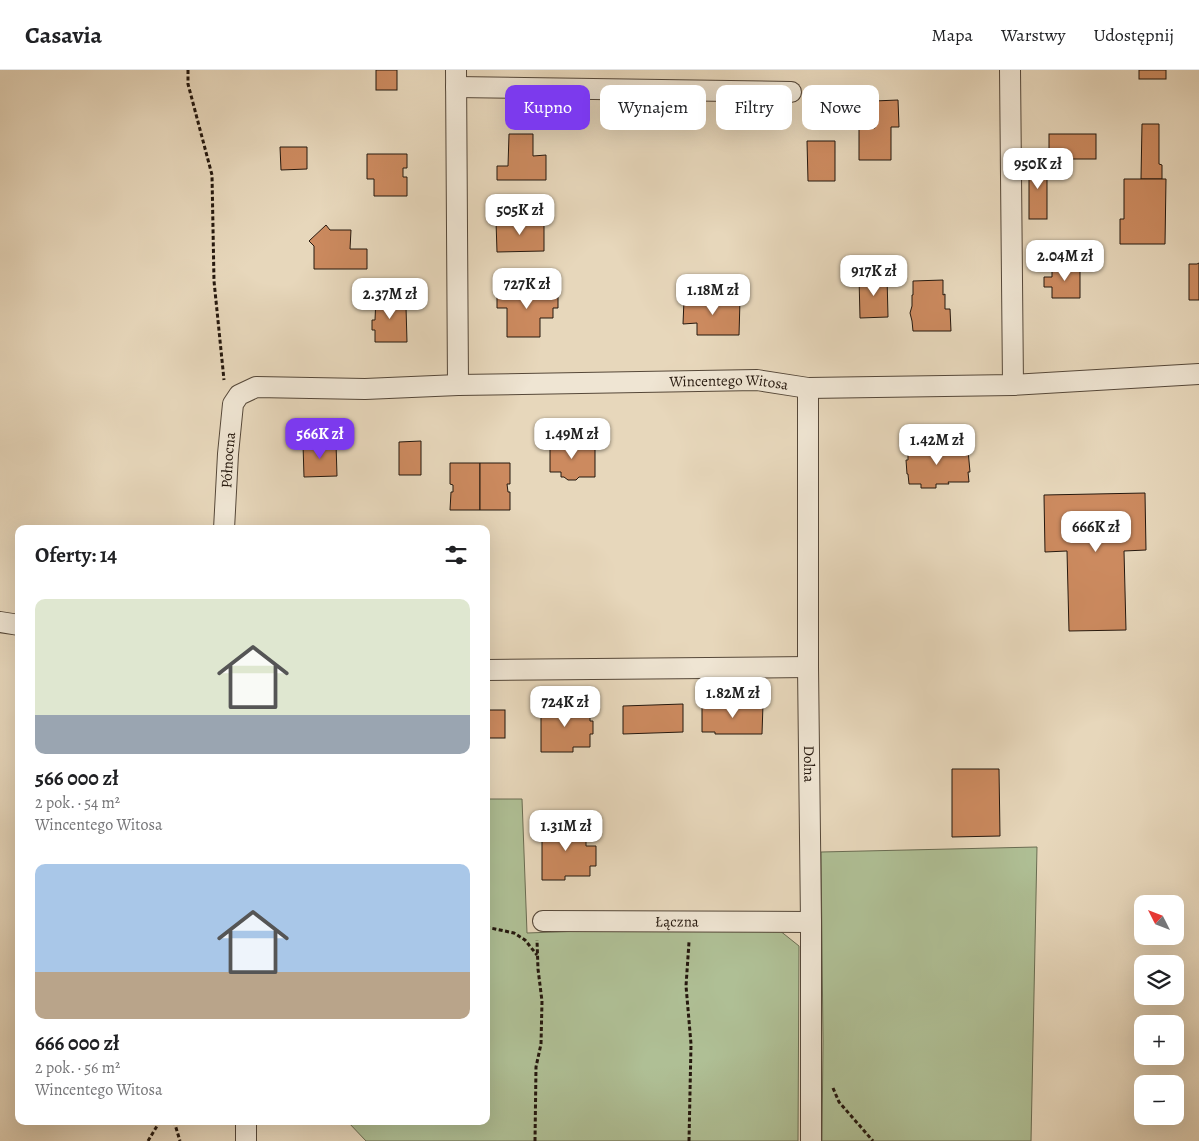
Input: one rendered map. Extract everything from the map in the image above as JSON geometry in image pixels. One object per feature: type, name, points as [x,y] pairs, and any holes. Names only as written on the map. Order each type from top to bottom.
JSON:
[{"type":"street","points":[[1010,70],[1013,386]]},
{"type":"street","points":[[458,385],[456,79],[716,89]]},
{"type":"street","name":"Wincentego Witosa","points":[[243,395],[458,385],[757,380],[808,388],[1013,386],[1199,374]]},
{"type":"street","name":"Dolna","points":[[808,388],[811,1141]]},
{"type":"street","name":"Północna","points":[[224,525],[228,454],[243,395]]},
{"type":"street","points":[[0,622],[15,624]]},
{"type":"street","points":[[490,670],[808,668]]},
{"type":"street","name":"Łączna","points":[[540,929],[691,921],[811,922]]},
{"type":"street","points":[[246,1125],[246,1141]]},
{"type":"path","points":[[188,70],[188,84],[212,175],[214,281],[224,384],[243,395]]},
{"type":"path","points":[[689,1141],[691,1044],[686,986],[691,921]]},
{"type":"path","points":[[490,928],[514,933],[524,940],[537,956]]},
{"type":"path","points":[[536,1141],[536,1067],[541,1044],[542,1001],[537,956],[540,929]]},
{"type":"path","points":[[148,1141],[158,1125]]},
{"type":"path","points":[[175,1125],[180,1141]]},
{"type":"green space","points":[[490,799],[522,799],[527,933],[609,930],[779,930],[799,946],[798,1141],[366,1141],[351,1125],[490,1125]]},
{"type":"green space","points":[[1037,847],[1031,1141],[822,1141],[821,852]]},
{"type":"building","points":[[376,70],[397,70],[397,90],[376,90]]},
{"type":"building","points":[[1139,70],[1166,70],[1166,79],[1139,79]]},
{"type":"building","points":[[898,100],[899,127],[891,127],[891,160],[859,160],[859,130],[879,130],[879,101]]},
{"type":"building","points":[[1142,124],[1159,124],[1159,164],[1162,165],[1162,179],[1141,179]]},
{"type":"building","points":[[509,134],[533,134],[533,156],[546,155],[546,180],[497,180],[497,166],[508,166]]},
{"type":"building","points":[[1049,134],[1096,134],[1096,159],[1049,159]]},
{"type":"building","points":[[807,141],[835,141],[835,181],[808,181]]},
{"type":"building","points":[[280,147],[307,147],[307,169],[281,170]]},
{"type":"building","points":[[367,154],[407,154],[407,168],[403,168],[403,177],[407,177],[407,196],[374,196],[374,179],[367,179]]},
{"type":"building","points":[[1029,160],[1047,160],[1047,219],[1029,219]]},
{"type":"building","points":[[1124,179],[1166,179],[1165,244],[1120,244],[1120,219],[1124,219]]},
{"type":"building","points":[[496,221],[544,221],[544,251],[497,252]]},
{"type":"building","points":[[326,225],[330,230],[351,230],[350,249],[367,249],[367,269],[314,269],[314,246],[309,241]]},
{"type":"building","points":[[1199,263],[1199,300],[1189,300],[1189,264]]},
{"type":"building","points":[[1052,266],[1080,266],[1080,298],[1052,298],[1052,287],[1044,287],[1044,277],[1052,277]]},
{"type":"building","points":[[887,276],[888,317],[860,318],[859,277]]},
{"type":"building","points":[[943,280],[945,309],[950,309],[951,331],[913,331],[910,313],[913,281]]},
{"type":"building","points":[[497,290],[558,290],[558,308],[553,308],[553,318],[540,318],[540,337],[507,337],[507,308],[497,308]]},
{"type":"building","points":[[376,297],[405,297],[407,342],[375,342],[375,330],[372,330],[372,320],[375,320]]},
{"type":"building","points":[[684,300],[740,300],[739,335],[697,335],[697,323],[683,324]]},
{"type":"building","points":[[421,441],[421,475],[399,475],[399,442]]},
{"type":"building","points":[[583,441],[583,448],[595,448],[595,477],[579,477],[576,480],[568,480],[561,477],[561,472],[550,472],[550,442]]},
{"type":"building","points":[[336,443],[337,476],[304,477],[303,444]]},
{"type":"building","points":[[921,446],[935,446],[935,449],[968,450],[969,482],[936,484],[936,488],[921,488],[921,484],[909,484],[906,460],[908,460],[908,449],[921,448]]},
{"type":"building","points":[[450,463],[480,463],[480,510],[450,510],[453,485],[450,484]]},
{"type":"building","points":[[480,463],[510,463],[510,484],[507,484],[508,492],[510,492],[510,510],[480,510]]},
{"type":"building","points":[[1145,493],[1146,550],[1124,551],[1126,630],[1069,631],[1067,551],[1045,552],[1044,495]]},
{"type":"building","points":[[541,703],[562,703],[562,709],[590,707],[590,721],[593,721],[593,734],[590,734],[590,747],[573,747],[573,752],[541,752]]},
{"type":"building","points":[[683,704],[683,732],[623,734],[623,706]]},
{"type":"building","points":[[715,704],[763,704],[762,734],[715,734],[715,732],[702,732],[702,706],[715,706]]},
{"type":"building","points":[[490,710],[505,710],[505,738],[490,738]]},
{"type":"building","points":[[952,769],[999,769],[1000,836],[952,837]]},
{"type":"building","points":[[586,825],[586,846],[596,846],[596,866],[590,866],[590,876],[565,876],[565,880],[542,880],[542,826]]}]
